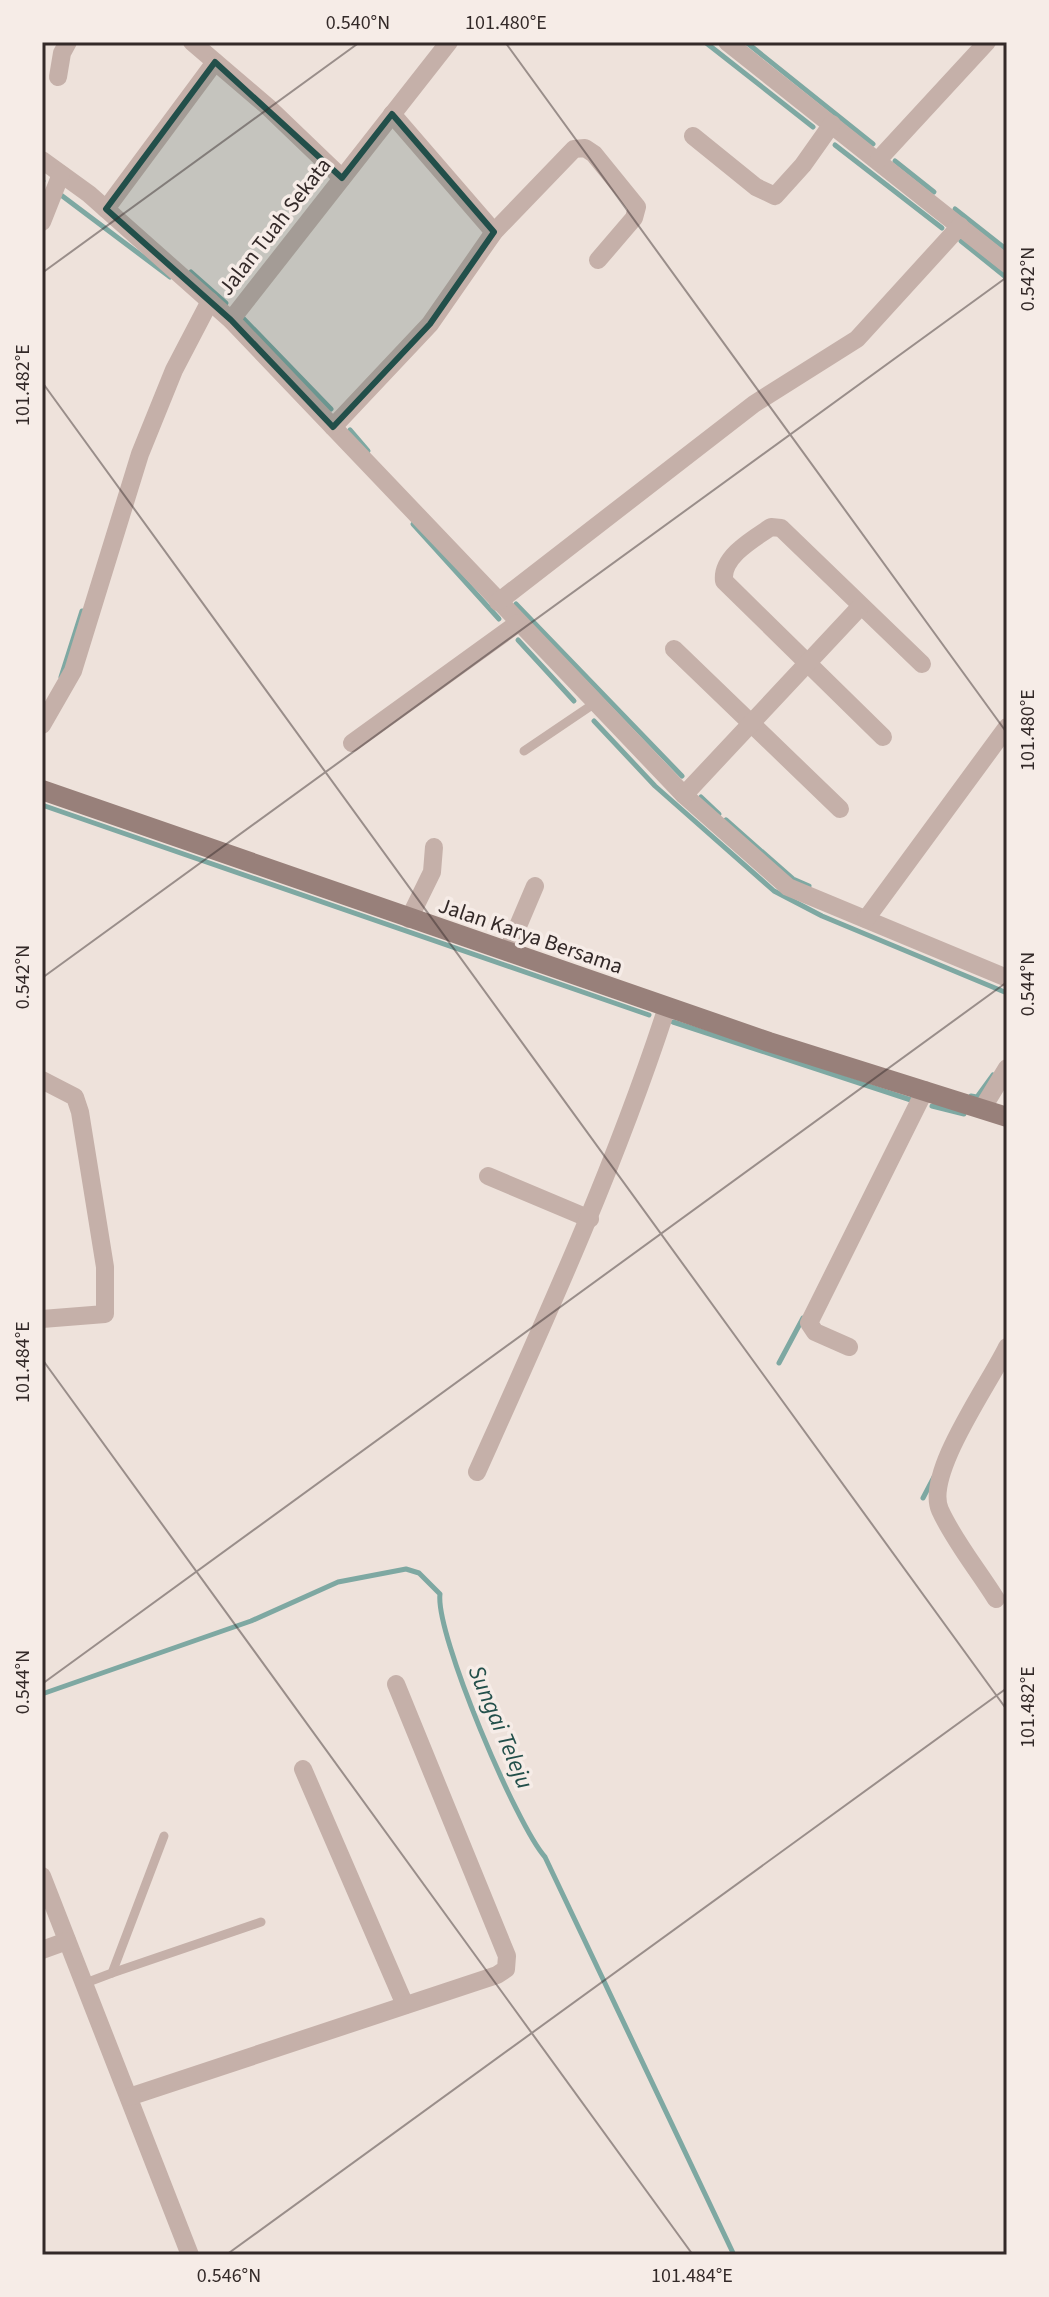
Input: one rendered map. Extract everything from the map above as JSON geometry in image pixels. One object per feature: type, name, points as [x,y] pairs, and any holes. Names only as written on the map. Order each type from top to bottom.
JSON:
[{"type":"street","points":[[58,77],[62,53],[68,42]]},
{"type":"street","points":[[192,42],[342,178]]},
{"type":"street","name":"Jalan Tuah Sekata","points":[[42,160],[106,209],[231,320],[449,42]]},
{"type":"street","points":[[727,42],[879,159],[1007,264]]},
{"type":"street","points":[[879,159],[987,42]]},
{"type":"street","points":[[106,209],[215,62]]},
{"type":"street","points":[[392,114],[494,232]]},
{"type":"street","points":[[693,136],[756,187],[775,196],[803,165],[832,124]]},
{"type":"street","points":[[333,427],[430,324],[494,232],[574,149],[585,148],[637,207],[634,218],[598,260]]},
{"type":"street","points":[[42,222],[61,174]]},
{"type":"street","points":[[498,602],[754,404],[857,339],[960,226]]},
{"type":"street","points":[[42,725],[73,671],[140,454],[174,370],[210,301]]},
{"type":"street","points":[[231,320],[684,795],[788,887],[1007,978]]},
{"type":"street","points":[[883,737],[724,581],[723,572],[729,561],[771,527],[781,528],[922,664]]},
{"type":"street","points":[[684,795],[860,607]]},
{"type":"street","points":[[352,743],[518,623]]},
{"type":"street","points":[[674,649],[840,809]]},
{"type":"street","points":[[866,919],[1007,727]]},
{"type":"street","name":"Jalan Karya Bersama","points":[[42,790],[667,1007],[1007,1117]]},
{"type":"street","points":[[409,919],[432,872],[434,847]]},
{"type":"street","points":[[507,952],[535,886]]},
{"type":"street","points":[[477,1472],[590,1219],[622,1138],[667,1007]]},
{"type":"street","points":[[982,1109],[1007,1068]]},
{"type":"street","points":[[42,1080],[75,1097],[105,1267],[105,1314],[42,1319]]},
{"type":"street","points":[[849,1347],[811,1329],[809,1323],[925,1090]]},
{"type":"street","points":[[488,1176],[590,1219]]},
{"type":"street","points":[[996,1599],[939,1508],[935,1489],[952,1449],[1007,1347]]},
{"type":"street","points":[[129,2097],[500,1974],[508,1961],[396,1684]]},
{"type":"street","points":[[303,1769],[405,2005]]},
{"type":"street","points":[[44,1888],[190,2255]]},
{"type":"street","points":[[42,1950],[67,1941]]},
{"type":"lane","points":[[524,751],[595,703]]},
{"type":"lane","points":[[112,1973],[164,1836]]},
{"type":"lane","points":[[83,1984],[261,1922]]},
{"type":"highlighted area","points":[[215,62],[342,178],[392,114],[494,232],[430,324],[333,427],[231,320],[106,209]]},
{"type":"waterway","points":[[705,42],[813,127]]},
{"type":"waterway","points":[[746,42],[873,144]]},
{"type":"waterway","points":[[835,145],[942,228]]},
{"type":"waterway","points":[[895,161],[934,192]]},
{"type":"waterway","points":[[57,192],[170,277]]},
{"type":"waterway","points":[[955,209],[1007,250]]},
{"type":"waterway","points":[[961,241],[1007,278]]},
{"type":"waterway","points":[[191,272],[226,303]]},
{"type":"waterway","points":[[240,315],[331,409]]},
{"type":"waterway","points":[[350,430],[368,451]]},
{"type":"waterway","points":[[413,524],[499,619]]},
{"type":"waterway","points":[[516,604],[682,776]]},
{"type":"waterway","points":[[61,677],[82,611]]},
{"type":"waterway","points":[[518,640],[574,701]]},
{"type":"waterway","points":[[594,721],[655,786],[774,891],[822,916],[1007,993]]},
{"type":"waterway","points":[[701,797],[719,814]]},
{"type":"waterway","points":[[42,805],[649,1015]]},
{"type":"waterway","points":[[726,820],[793,879],[809,886]]},
{"type":"waterway","points":[[673,1022],[914,1101]]},
{"type":"waterway","points":[[971,1096],[977,1097],[993,1075]]},
{"type":"waterway","points":[[932,1106],[964,1114]]},
{"type":"waterway","points":[[779,1363],[803,1318]]},
{"type":"waterway","points":[[923,1498],[934,1477]]},
{"type":"waterway","name":"Sungai Teleju","points":[[42,1694],[251,1621],[338,1582],[406,1569],[419,1573],[440,1594],[450,1648],[498,1771],[545,1857],[734,2255]]}]
